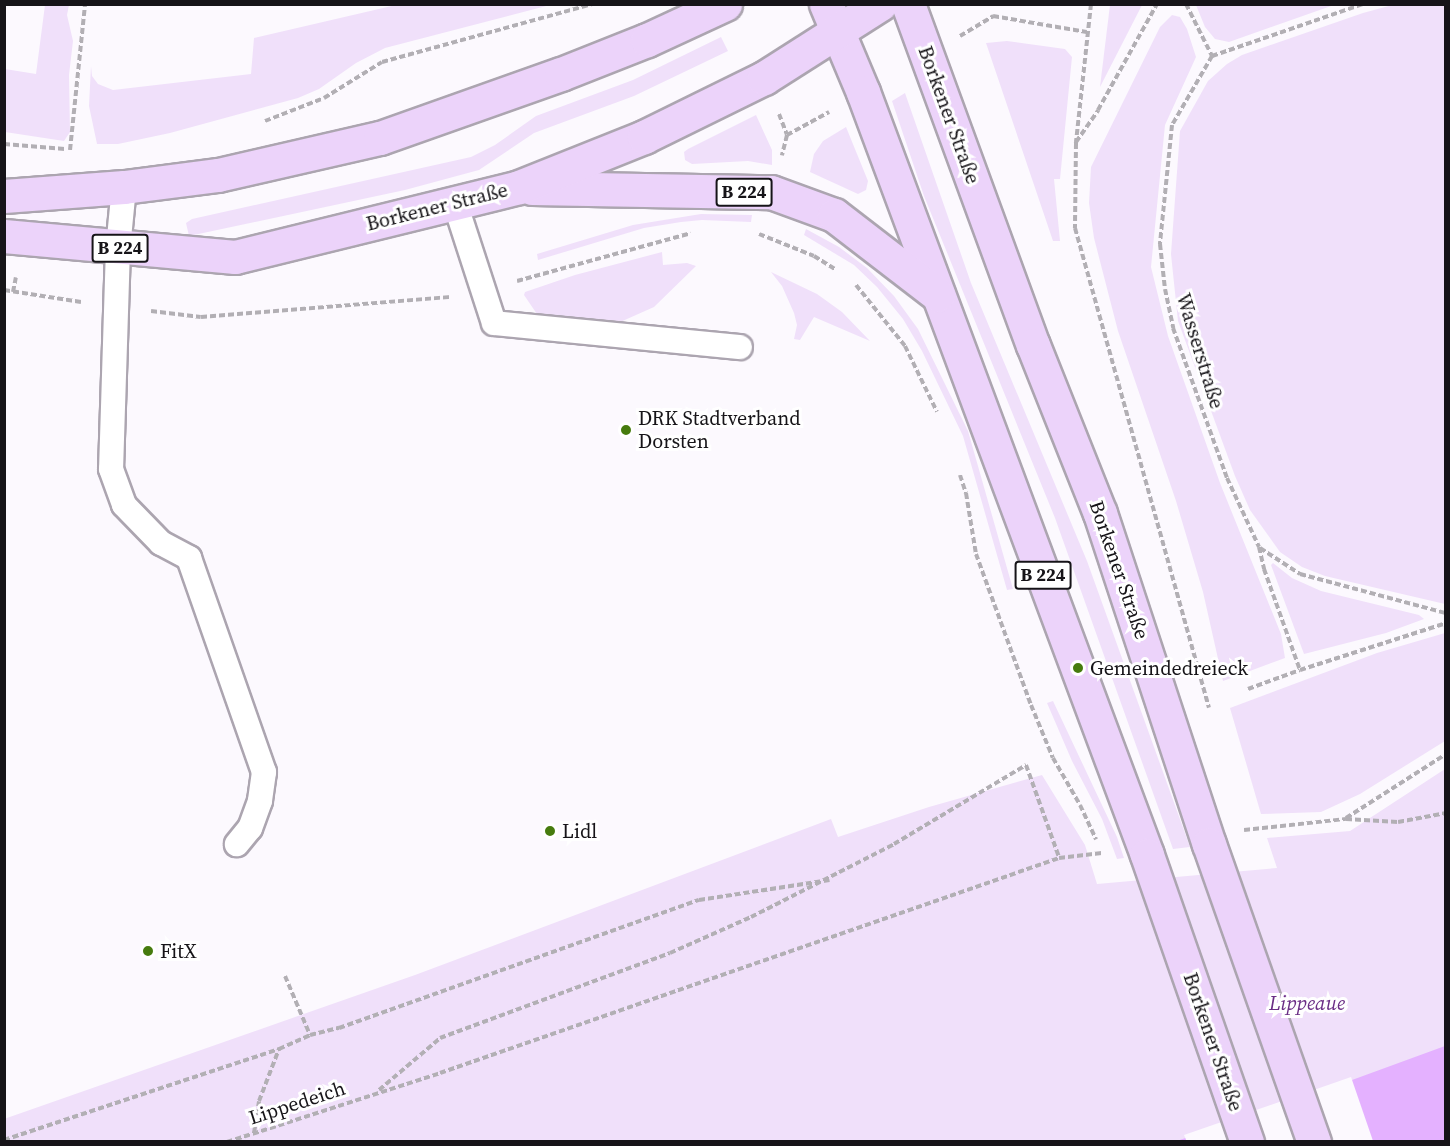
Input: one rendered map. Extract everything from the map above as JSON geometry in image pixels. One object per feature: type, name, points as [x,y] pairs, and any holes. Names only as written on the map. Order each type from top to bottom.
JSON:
[{"type":"main road","points":[[4,196],[124,187],[218,175],[380,138],[561,74],[647,40],[725,4]]},
{"type":"main road","name":"Borkener Straße","points":[[4,236],[118,248],[235,256],[519,188],[644,137],[764,78],[832,18],[880,4]]},
{"type":"main road","name":"Borkener Straße","points":[[908,4],[1033,345],[1100,513],[1209,844],[1314,1142]]},
{"type":"main road","name":"Borkener Straße","points":[[832,18],[863,92],[1148,855],[1247,1142]]},
{"type":"main road","name":"B 224","points":[[519,188],[771,192],[834,215],[938,295]]},
{"type":"lane","points":[[124,187],[118,248],[111,469],[124,505],[161,543],[189,558],[264,772],[260,801],[250,828],[237,844]]},
{"type":"lane","points":[[455,203],[494,323],[740,347]]},
{"type":"path","points":[[70,150],[86,4]]},
{"type":"path","points":[[256,125],[324,98],[382,62],[592,4]]},
{"type":"path","points":[[1091,4],[1076,142],[1075,228],[1211,717]]},
{"type":"path","points":[[1076,142],[1098,110],[1157,4]]},
{"type":"path","points":[[1186,4],[1212,56],[1363,4]]},
{"type":"path","name":"Wasserstraße","points":[[1212,56],[1172,125],[1160,244],[1165,289],[1173,328],[1227,478],[1259,548],[1264,569],[1300,670]]},
{"type":"path","points":[[4,144],[81,150]]},
{"type":"path","points":[[4,290],[201,317],[446,298],[689,233],[699,233]]},
{"type":"path","points":[[752,234],[762,234],[814,256],[843,274]]},
{"type":"path","points":[[852,280],[905,346],[940,418]]},
{"type":"path","name":"Lippedeich","points":[[227,1142],[440,1073],[1059,858],[1102,853],[1080,805],[1053,758],[1031,705],[976,554],[966,493],[959,472]]},
{"type":"path","points":[[1259,548],[1300,574],[1446,613]]},
{"type":"path","points":[[1248,689],[1446,623]]},
{"type":"path","points":[[1346,819],[1446,754]]},
{"type":"path","points":[[376,1092],[440,1038],[670,953],[829,879],[894,844],[1026,765],[1059,858]]},
{"type":"path","points":[[1243,830],[1346,819],[1398,822],[1446,813]]},
{"type":"path","points":[[1240,819],[1244,840]]},
{"type":"path","points":[[4,1140],[279,1049],[310,1035],[339,1028],[699,900],[829,879]]},
{"type":"path","points":[[285,976],[310,1035]]},
{"type":"path","points":[[254,1133],[259,1101],[279,1049]]},
{"type":"green space","points":[[1396,4],[1445,5],[1445,604],[1325,576],[1302,567],[1280,552],[1250,510],[1235,476],[1178,321],[1171,254],[1180,131],[1208,81],[1227,64],[1242,55],[1363,13]]},
{"type":"green space","points":[[45,5],[69,5],[67,15],[73,41],[69,75],[70,132],[64,141],[5,132],[5,69],[36,74]]},
{"type":"green space","points":[[396,5],[550,5],[385,48],[356,63],[319,89],[298,98],[170,133],[118,144],[97,144],[89,106],[91,66],[92,76],[98,84],[113,90],[251,74],[254,38]]},
{"type":"green space","points":[[1110,5],[1142,5],[1100,87]]},
{"type":"green space","points":[[1196,5],[1334,5],[1229,42],[1215,39],[1205,27]]},
{"type":"green space","points":[[1172,15],[1180,17],[1187,29],[1196,57],[1165,125],[1151,267],[1168,336],[1220,483],[1281,634],[1285,658],[1223,681],[1203,592],[1176,501],[1118,331],[1094,238],[1089,203],[1091,167],[1160,27]]},
{"type":"green space","points":[[721,37],[728,51],[634,96],[534,133],[479,170],[405,190],[189,236],[186,223],[192,219],[471,157],[495,145],[536,116],[633,80]]},
{"type":"green space","points":[[1007,41],[1065,49],[1072,57],[1060,179],[1054,179],[1060,241],[1053,241],[986,43]]},
{"type":"green space","points":[[905,93],[971,283],[1087,561],[1190,847],[1173,849],[1055,518],[924,196],[892,101]]},
{"type":"green space","points":[[756,115],[772,150],[772,165],[748,161],[692,164],[685,160],[684,152],[688,149]]},
{"type":"green space","points":[[846,127],[868,181],[866,190],[858,194],[810,172],[814,154],[823,141]]},
{"type":"green space","points":[[701,214],[752,215],[751,222],[702,220],[644,228],[538,260],[537,254],[633,225]]},
{"type":"green space","points":[[806,229],[839,247],[867,268],[894,296],[918,329],[968,431],[1013,589],[1007,590],[963,436],[922,351],[903,319],[877,287],[854,265],[804,235]]},
{"type":"green space","points":[[662,252],[663,265],[687,263],[696,266],[654,307],[609,327],[539,317],[524,295],[525,292],[575,275]]},
{"type":"green space","points":[[771,272],[817,294],[842,312],[870,341],[814,317],[800,340],[794,339],[797,325],[794,313],[782,286]]},
{"type":"green space","points":[[1273,563],[1292,578],[1321,591],[1419,615],[1424,619],[1386,633],[1304,654],[1271,565]]},
{"type":"green space","points":[[1445,633],[1445,741],[1360,794],[1321,812],[1261,814],[1230,708],[1377,653]]},
{"type":"green space","points":[[1053,701],[1117,837],[1124,858],[1117,859],[1102,819],[1072,761],[1047,703]]},
{"type":"green space","name":"Lippeaue","points":[[1445,769],[1445,1141],[5,1142],[4,1119],[415,975],[831,819],[838,837],[929,807],[1042,775],[1085,845],[1097,884],[1277,868],[1267,838],[1350,831]]},
{"type":"shaded area","points":[[1445,1046],[1445,1141],[1174,1142],[1352,1080]]},
{"type":"pier","points":[[1351,1077],[1373,1141],[1187,1142],[1184,1135]]},
{"type":"place","name":"DRK Stadtverband Dorsten","points":[[626,430]]},
{"type":"place","name":"Gemeindedreieck","points":[[1078,668]]},
{"type":"place","name":"Lidl","points":[[550,831]]},
{"type":"place","name":"FitX","points":[[148,951]]}]
